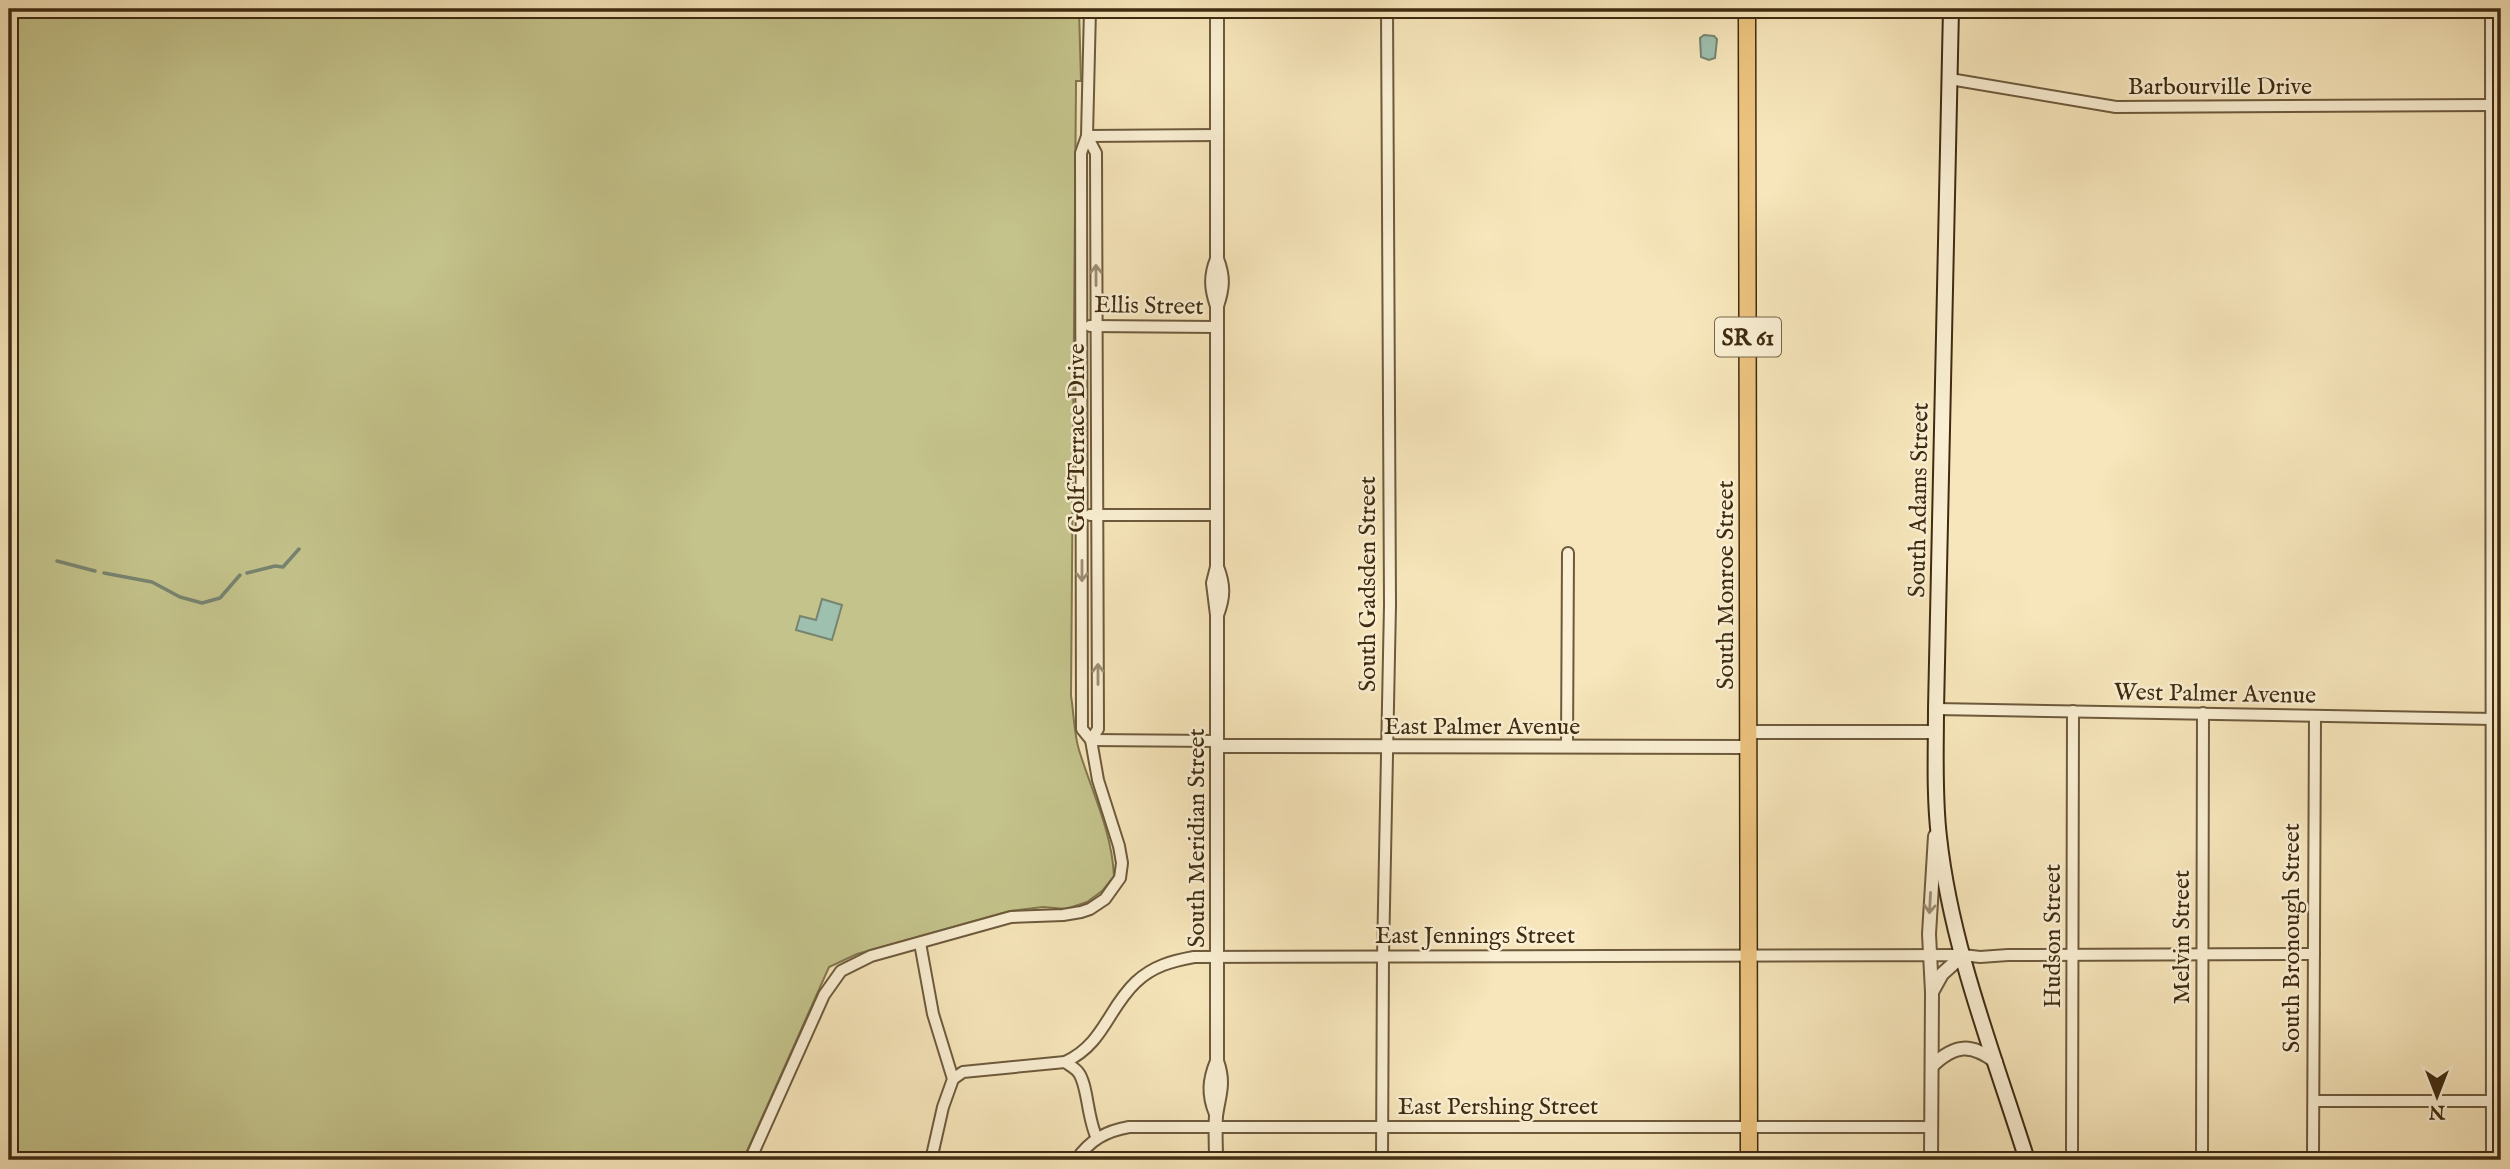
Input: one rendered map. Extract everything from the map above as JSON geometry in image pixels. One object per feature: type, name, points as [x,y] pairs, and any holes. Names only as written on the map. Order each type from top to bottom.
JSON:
[{"type":"main road","name":"South Monroe Street","points":[[1747,9],[1749,1160]]},
{"type":"main road","name":"South Adams Street","points":[[1937,811],[1936,709],[1951,9]]},
{"type":"main road","points":[[1937,811],[1945,878],[1963,955],[2027,1160]]},
{"type":"street","name":"Golf Terrace Drive","points":[[750,1160],[824,995],[841,971],[862,959],[985,922],[1011,917],[1081,912],[1098,905],[1115,887],[1122,871],[1119,846],[1098,780],[1091,740],[1082,729],[1081,153],[1087,136],[1090,9]]},
{"type":"street","name":"South Meridian Street","points":[[1216,1160],[1216,1120],[1222,1088],[1217,1061],[1217,615],[1223,600],[1223,583],[1217,567],[1217,306],[1223,289],[1223,276],[1217,259],[1217,9]]},
{"type":"street","name":"South Gadsden Street","points":[[1382,1160],[1382,956],[1390,605],[1387,9]]},
{"type":"street","points":[[2491,9],[2493,719],[2497,979],[2492,1160]]},
{"type":"street","name":"Barbourville Drive","points":[[1950,79],[2116,107],[2492,105]]},
{"type":"street","points":[[1087,136],[1218,135]]},
{"type":"street","name":"Golf Terrace Drive","points":[[1087,136],[1096,153],[1098,729],[1091,740]]},
{"type":"street","name":"Ellis Street","points":[[1081,326],[1217,327]]},
{"type":"street","points":[[1082,515],[1217,515]]},
{"type":"street","points":[[1567,747],[1568,553]]},
{"type":"street","name":"West Palmer Avenue","points":[[1936,709],[2493,719]]},
{"type":"street","name":"Hudson Street","points":[[2072,1160],[2073,711]]},
{"type":"street","name":"Melvin Street","points":[[2202,1160],[2203,713]]},
{"type":"street","name":"South Bronough Street","points":[[2314,1160],[2315,716]]},
{"type":"street","name":"East Palmer Avenue","points":[[1091,740],[1386,748],[1567,747],[1936,732]]},
{"type":"street","name":"South Adams Street","points":[[1931,1160],[1932,992],[1929,955],[1937,811]]},
{"type":"street","points":[[920,943],[933,1014],[953,1079]]},
{"type":"street","name":"East Jennings Street","points":[[1065,1062],[1093,1042],[1106,1027],[1125,994],[1146,973],[1173,961],[1194,957],[1980,957],[2314,954]]},
{"type":"street","points":[[1932,992],[1942,974],[1963,955]]},
{"type":"street","points":[[1932,1066],[1946,1052],[1961,1048],[1981,1051],[1996,1062]]},
{"type":"street","points":[[931,1160],[943,1107],[953,1079],[963,1072],[1065,1062],[1078,1071],[1082,1079],[1090,1125],[1097,1138]]},
{"type":"street","points":[[2314,1101],[2492,1101]]},
{"type":"street","name":"East Pershing Street","points":[[1076,1160],[1105,1133],[1129,1127],[1216,1120],[1382,1127],[1931,1127]]},
{"type":"shaded area","points":[[9,9],[1079,9],[1081,81],[1076,81],[1071,696],[1077,744],[1110,844],[1114,876],[1102,891],[1087,902],[1066,909],[1043,907],[1010,911],[857,954],[829,967],[743,1160],[9,1160]]},
{"type":"shaded area","points":[[1704,35],[1717,39],[1715,58],[1709,60],[1701,57],[1700,38]]},
{"type":"shaded area","points":[[822,599],[842,605],[832,640],[796,630],[800,616],[816,620]]},
{"type":"waterway","points":[[247,573],[275,566],[283,567],[299,549]]},
{"type":"waterway","points":[[57,561],[95,571]]},
{"type":"waterway","points":[[104,573],[152,582],[180,597],[202,603],[220,598],[240,575]]}]
